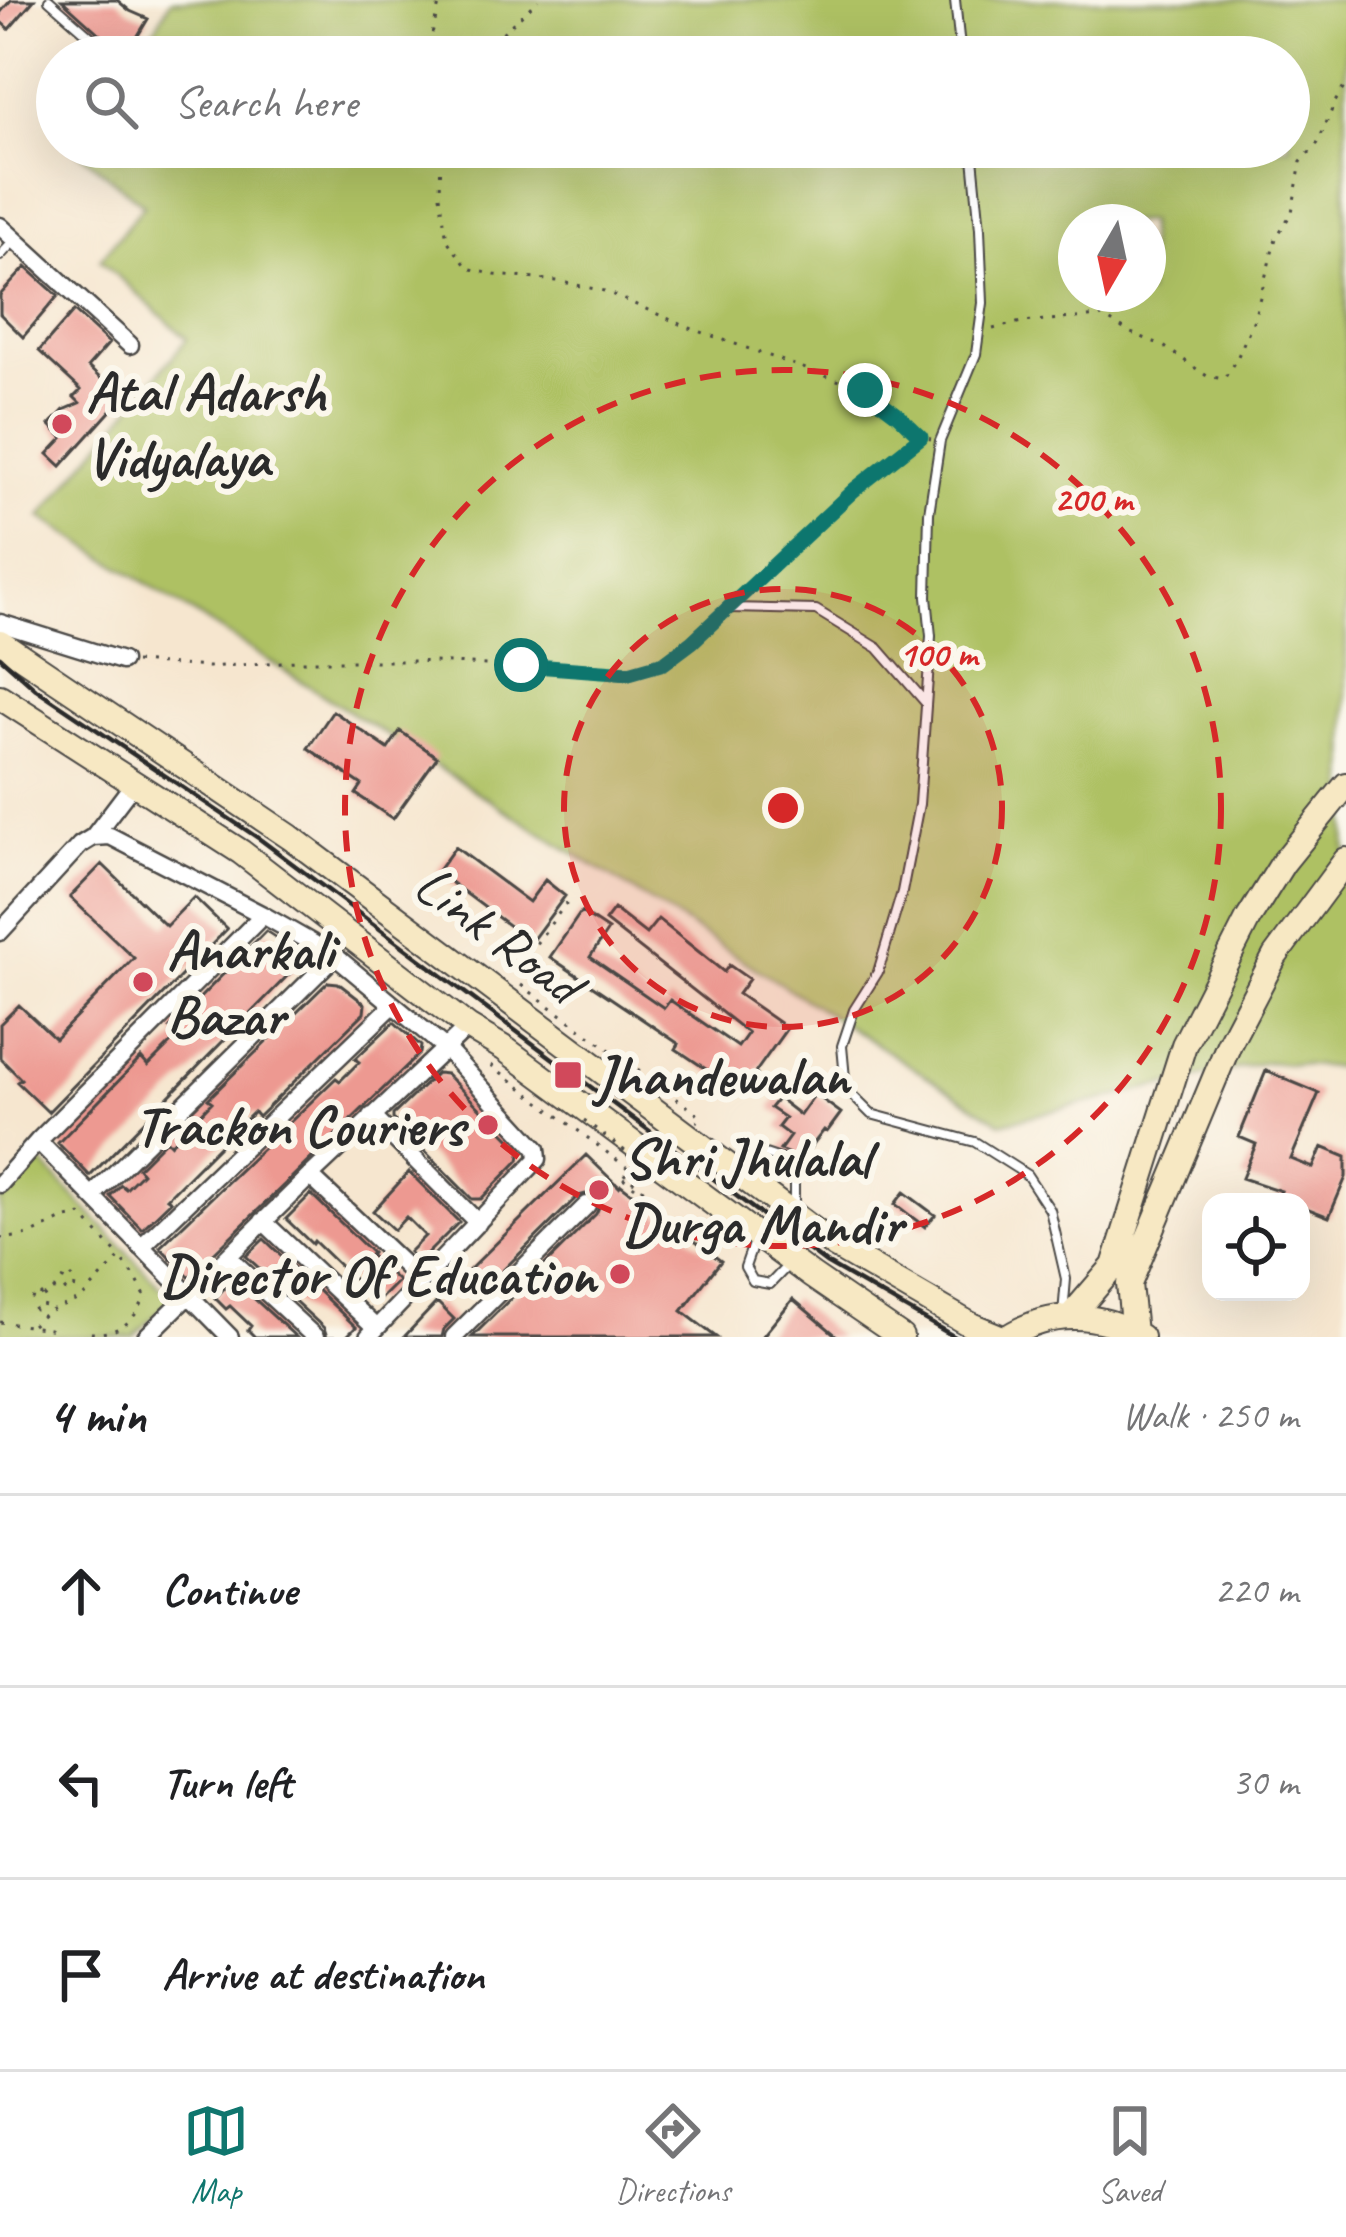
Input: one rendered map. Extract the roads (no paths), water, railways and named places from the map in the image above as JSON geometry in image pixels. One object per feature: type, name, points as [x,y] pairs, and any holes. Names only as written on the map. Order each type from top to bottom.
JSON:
[{"type":"main road","name":"Link Road","points":[[0,641],[290,837],[835,1246],[971,1324],[1004,1337]]},
{"type":"main road","name":"Link Road","points":[[0,697],[241,852],[468,1027],[505,1049],[901,1337]]},
{"type":"main road","points":[[1067,1316],[1114,1267],[1184,1045],[1248,919],[1283,862],[1346,785]]},
{"type":"main road","points":[[1137,1335],[1130,1284],[1229,1044],[1275,956],[1346,860]]},
{"type":"main road","points":[[1004,1337],[1067,1316],[1108,1322],[1137,1335]]},
{"type":"street","points":[[0,226],[130,345]]},
{"type":"street","points":[[0,623],[122,661]]},
{"type":"street","points":[[0,932],[74,851],[93,837],[134,783]]},
{"type":"street","points":[[93,837],[110,836],[335,956],[445,1047],[538,1154],[535,1164],[372,1332],[263,1221]]},
{"type":"street","points":[[0,1184],[262,915]]},
{"type":"street","points":[[93,1195],[335,956]]},
{"type":"street","points":[[134,1249],[393,1005]]},
{"type":"street","points":[[146,1337],[468,1027]]},
{"type":"street","points":[[372,1116],[478,1223]]},
{"type":"street","points":[[38,1141],[93,1195],[134,1249],[230,1337]]},
{"type":"street","points":[[310,1176],[421,1281]]},
{"type":"street","points":[[454,1337],[587,1205]]},
{"type":"street","points":[[228,1256],[315,1337]]},
{"type":"lane","points":[[49,0],[90,36]]},
{"type":"lane","points":[[955,0],[959,36]]},
{"type":"lane","points":[[974,168],[983,302],[976,354],[940,441],[929,513],[926,558],[931,636],[919,804],[910,860],[878,972],[854,1010],[842,1046],[847,1089],[871,1114],[975,1142],[1027,1175],[1051,1210],[1066,1279],[1067,1316]]},
{"type":"lane","points":[[0,256],[15,239]]},
{"type":"lane","points":[[729,608],[816,610],[878,649],[928,704]]},
{"type":"lane","points":[[734,1170],[752,1155],[783,1160],[794,1175],[792,1214]]},
{"type":"lane","points":[[757,1235],[745,1267],[753,1281],[774,1282],[791,1261]]},
{"type":"railway","points":[[0,657],[36,689],[261,840],[826,1263],[955,1337]]},
{"type":"place","name":"Atal Adarsh Vidyalaya","points":[[62,424]]},
{"type":"place","name":"Anarkali Bazar","points":[[143,982]]},
{"type":"place","name":"Jhandewalan","points":[[568,1075]]},
{"type":"place","name":"Trackon Couriers","points":[[488,1125]]},
{"type":"place","name":"Shri Jhulalal Durga Mandir","points":[[599,1190]]},
{"type":"place","name":"Director Of Education","points":[[620,1274]]}]
